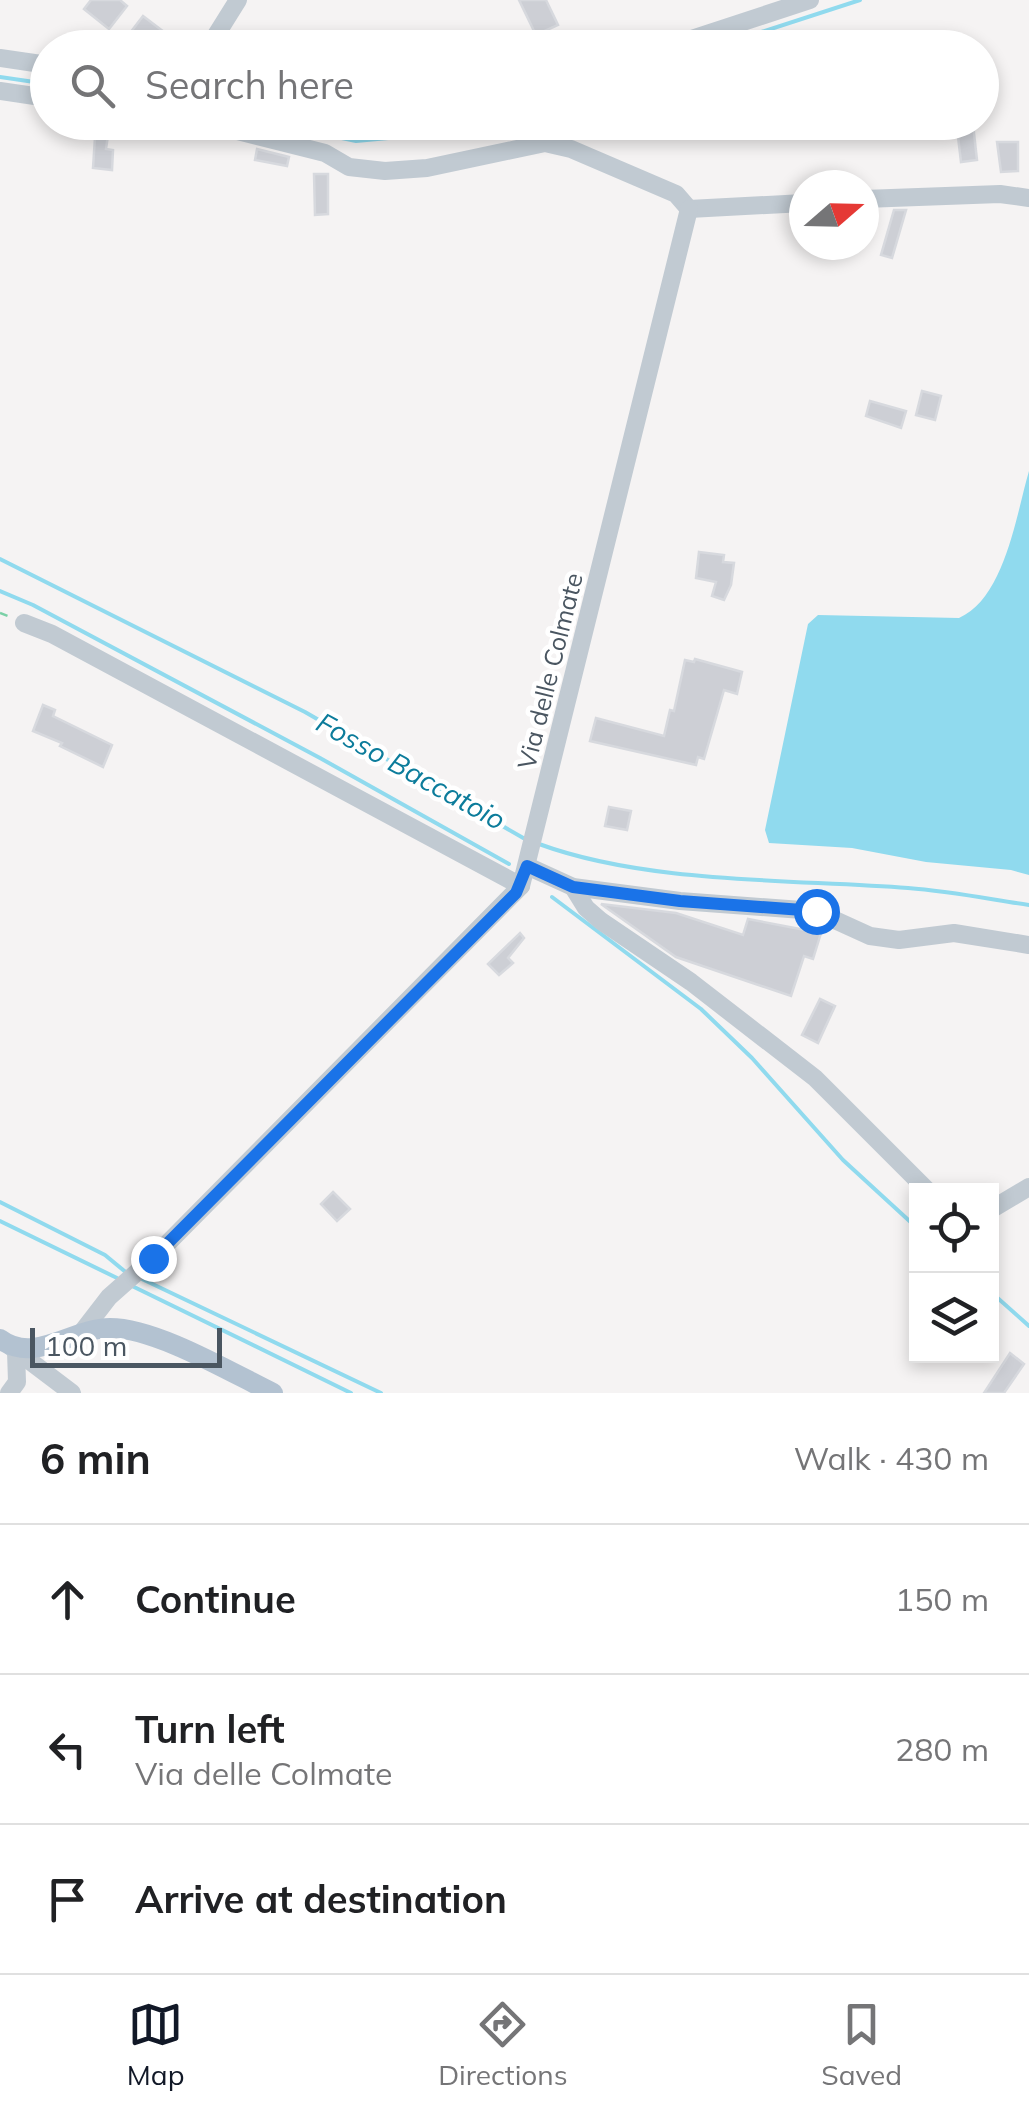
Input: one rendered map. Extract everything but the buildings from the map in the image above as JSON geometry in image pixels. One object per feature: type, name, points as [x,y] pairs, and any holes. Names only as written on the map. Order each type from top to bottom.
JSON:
[{"type":"main road","points":[[9,1345],[53,1345],[82,1332],[109,1328],[132,1331],[173,1345],[273,1393]]},
{"type":"street","points":[[719,30],[810,0]]},
{"type":"street","points":[[218,30],[233,2]]},
{"type":"street","points":[[0,58],[30,62]]},
{"type":"street","points":[[0,91],[30,95]]},
{"type":"street","points":[[273,140],[325,153],[349,167],[384,172],[427,168],[545,143],[571,149],[676,194],[689,209],[789,204]]},
{"type":"street","points":[[879,199],[1000,194],[1029,198]]},
{"type":"street","name":"Via delle Colmate","points":[[82,1332],[108,1298],[153,1258],[521,886],[689,209]]},
{"type":"street","points":[[24,623],[52,634],[521,886]]},
{"type":"street","points":[[528,859],[573,887],[680,901],[816,911],[870,936],[898,940],[954,933],[1029,945]]},
{"type":"street","points":[[573,887],[601,922],[691,982],[815,1078],[920,1183]]},
{"type":"street","points":[[999,1205],[1029,1187]]},
{"type":"street","points":[[9,1345],[72,1393]]},
{"type":"street","points":[[9,1345],[17,1382],[9,1393]]},
{"type":"street","points":[[20,1393],[40,1369]]},
{"type":"water","points":[[1029,471],[1029,875],[852,848],[769,843],[765,830],[808,624],[818,615],[959,618],[975,608],[988,593],[1006,554]]},
{"type":"waterway","points":[[768,30],[860,0]]},
{"type":"waterway","points":[[0,77],[30,81]]},
{"type":"waterway","points":[[351,140],[367,140]]},
{"type":"waterway","name":"Fosso Baccatoio","points":[[0,559],[305,712],[525,839]]},
{"type":"waterway","points":[[0,591],[320,758],[509,864]]},
{"type":"waterway","name":"Fosso Baccatoio","points":[[539,844],[581,857],[673,873],[923,889],[1029,905]]},
{"type":"waterway","points":[[552,897],[701,1009],[752,1058],[843,1160],[909,1221]]},
{"type":"waterway","points":[[0,1202],[105,1255],[128,1274]]},
{"type":"waterway","points":[[0,1221],[117,1278]]},
{"type":"waterway","points":[[142,1279],[381,1393]]},
{"type":"waterway","points":[[130,1285],[351,1393]]},
{"type":"waterway","points":[[999,1299],[1029,1326]]},
{"type":"route","points":[[153,1258],[516,893],[527,866],[573,887],[680,901],[816,911]]}]
